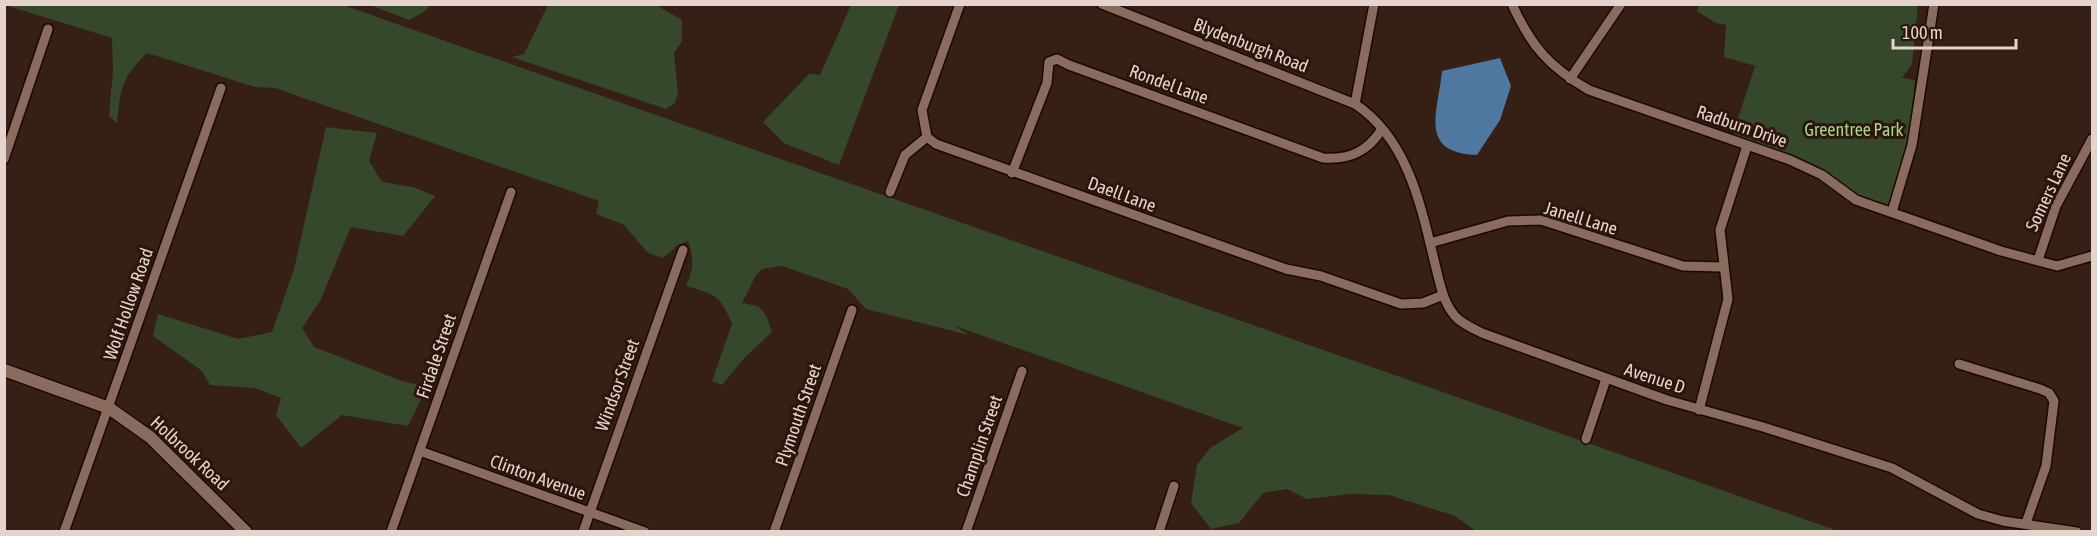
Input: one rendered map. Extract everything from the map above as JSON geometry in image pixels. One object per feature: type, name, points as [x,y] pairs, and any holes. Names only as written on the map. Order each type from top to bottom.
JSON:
[{"type":"street","points":[[890,192],[905,155],[927,137],[922,110],[960,4]]},
{"type":"street","name":"Blydenburgh Road","points":[[1102,4],[1354,104]]},
{"type":"street","points":[[1354,104],[1374,4]]},
{"type":"street","name":"Radburn Drive","points":[[1512,4],[1534,47],[1570,79],[1588,90],[1790,160],[1822,175],[1856,200],[2001,251],[2057,266],[2092,256]]},
{"type":"street","points":[[1570,79],[1621,4]]},
{"type":"street","points":[[1892,212],[1912,145],[1934,4]]},
{"type":"street","points":[[4,159],[48,29]]},
{"type":"street","name":"Rondel Lane","points":[[1012,173],[1047,83],[1049,62],[1057,59],[1069,66],[1323,158],[1354,156],[1374,141],[1382,129]]},
{"type":"street","name":"Wolf Hollow Road","points":[[64,531],[221,88]]},
{"type":"street","name":"Avenue D","points":[[1354,104],[1382,129],[1407,164],[1443,295],[1458,319],[1482,333],[1606,380],[1892,468],[1977,514],[2003,521],[2077,531]]},
{"type":"street","name":"Daell Lane","points":[[927,137],[944,149],[1286,269],[1321,276],[1390,301],[1413,305],[1443,295]]},
{"type":"street","name":"Somers Lane","points":[[2038,260],[2056,206],[2092,139]]},
{"type":"street","points":[[1699,410],[1727,308],[1727,285],[1722,267],[1720,230],[1747,146]]},
{"type":"street","name":"Firdale Street","points":[[391,531],[511,192]]},
{"type":"street","name":"Janell Lane","points":[[1430,243],[1508,221],[1541,220],[1683,266],[1722,267]]},
{"type":"street","name":"Windsor Street","points":[[583,531],[683,250]]},
{"type":"street","name":"Plymouth Street","points":[[774,531],[852,310]]},
{"type":"street","points":[[1959,364],[2040,389],[2049,393],[2054,401],[2046,466],[2026,523]]},
{"type":"street","name":"Holbrook Road","points":[[4,370],[109,408],[150,437],[246,531]]},
{"type":"street","name":"Champlin Street","points":[[966,531],[1022,371]]},
{"type":"street","points":[[1586,439],[1606,380]]},
{"type":"street","name":"Clinton Avenue","points":[[420,451],[645,531]]},
{"type":"street","points":[[1159,531],[1174,486]]},
{"type":"green space","points":[[430,4],[424,12],[409,20],[370,5]]},
{"type":"green space","name":"Greentree Park","points":[[1699,4],[1918,5],[1912,64],[1902,78],[1915,80],[1909,143],[1889,208],[1856,200],[1822,175],[1731,140],[1755,66],[1724,57],[1726,25],[1716,23],[1697,11]]},
{"type":"green space","points":[[5,5],[343,5],[1838,531],[1476,531],[1455,516],[1389,495],[1351,494],[1307,499],[1287,489],[1263,493],[1239,523],[1211,529],[1191,503],[1197,465],[1210,448],[1243,428],[955,326],[969,335],[866,309],[848,289],[782,266],[762,269],[755,277],[742,303],[758,306],[766,315],[772,332],[746,356],[722,385],[712,381],[732,324],[724,307],[716,298],[704,291],[686,286],[692,264],[688,241],[678,245],[663,258],[648,253],[624,225],[596,214],[599,201],[275,88],[255,87],[147,53],[132,70],[124,84],[117,123],[109,116],[113,71],[112,38]]},
{"type":"green space","points":[[548,5],[656,5],[682,20],[682,41],[674,53],[678,94],[674,104],[666,109],[512,57],[524,54]]},
{"type":"green space","points":[[851,5],[899,5],[839,165],[784,143],[763,122],[809,74],[820,75]]},
{"type":"green space","points":[[326,127],[377,133],[369,161],[382,182],[413,187],[435,196],[403,236],[351,227],[320,301],[302,328],[314,347],[402,381],[427,387],[408,426],[342,415],[301,448],[276,415],[281,398],[255,388],[210,385],[202,371],[153,336],[158,314],[238,339],[272,332],[294,269]]},
{"type":"water","points":[[1500,58],[1511,86],[1500,120],[1477,155],[1458,152],[1446,147],[1439,138],[1436,128],[1442,71]]}]
